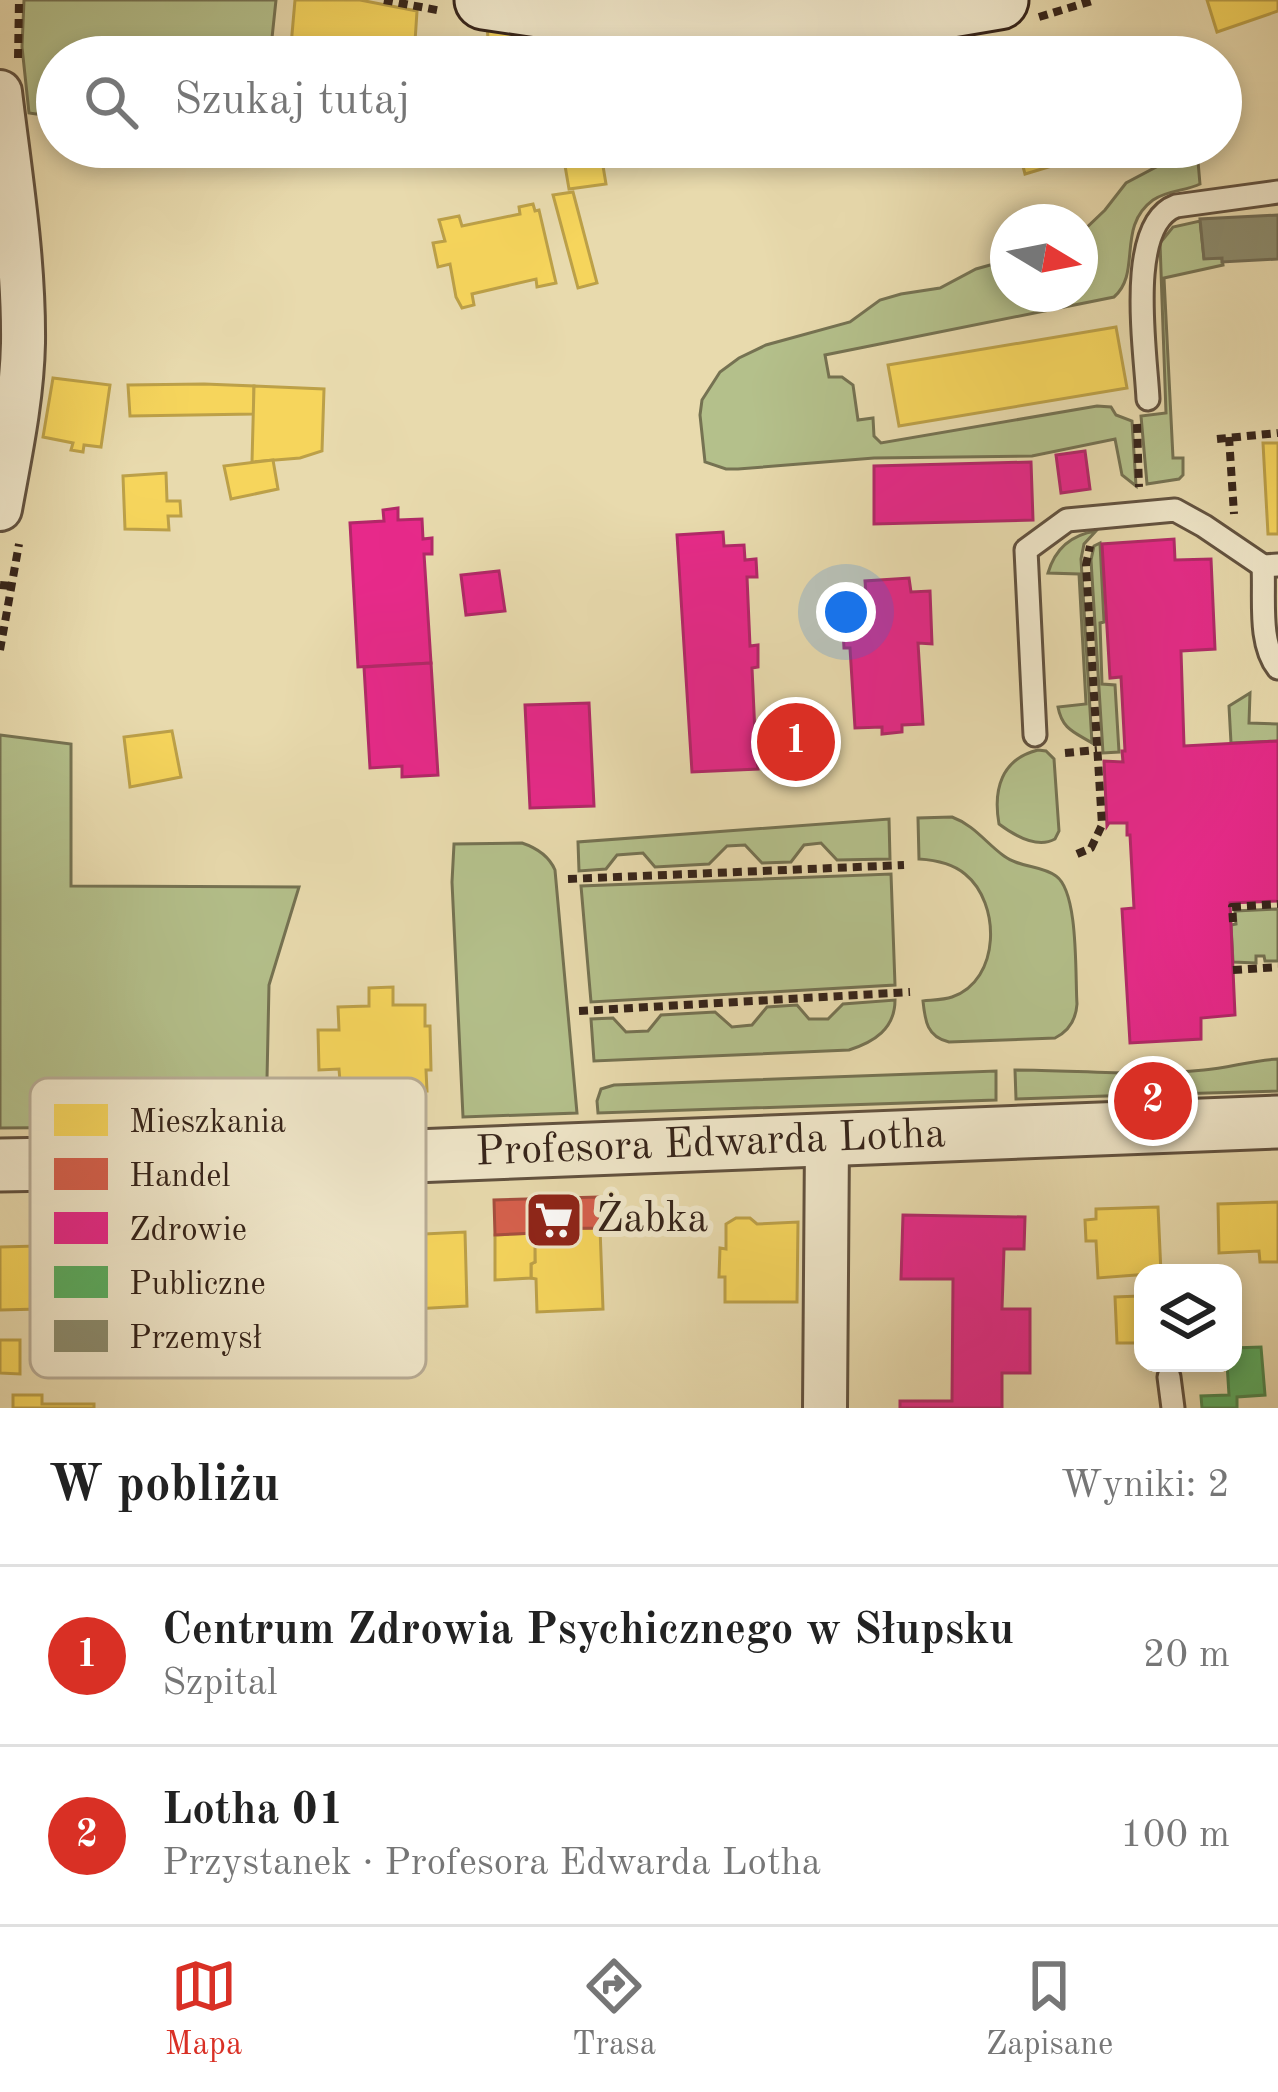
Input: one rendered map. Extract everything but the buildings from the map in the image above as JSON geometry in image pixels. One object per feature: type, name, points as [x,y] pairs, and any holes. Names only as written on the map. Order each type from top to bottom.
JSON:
[{"type":"main road","points":[[484,0],[653,26],[775,28],[886,19],[999,0]]},
{"type":"street","points":[[0,92],[22,277],[23,346],[0,509]]},
{"type":"street","name":"Profesora Edwarda Lotha","points":[[426,1156],[1278,1122]]},
{"type":"street","points":[[825,1408],[827,1141]]},
{"type":"street","name":"Profesora Edwarda Lotha","points":[[0,1165],[30,1164]]},
{"type":"lane","points":[[1148,399],[1142,271],[1154,224],[1166,209],[1176,206],[1278,192]]},
{"type":"lane","points":[[1035,735],[1027,550],[1067,520],[1174,510],[1271,565],[1266,639],[1269,656],[1278,668]]},
{"type":"lane","points":[[1169,1377],[1173,1408]]},
{"type":"path","points":[[1140,513],[1137,410],[1148,399]]},
{"type":"path","points":[[1217,439],[1278,433]]},
{"type":"path","points":[[1229,437],[1233,511],[1238,521]]},
{"type":"path","points":[[1077,854],[1091,848],[1102,825],[1087,556],[1090,544],[1103,536],[1102,517]]},
{"type":"path","points":[[0,585],[12,586]]},
{"type":"path","points":[[1065,753],[1097,750]]},
{"type":"path","points":[[568,879],[904,865]]},
{"type":"path","points":[[1233,922],[1232,907],[1278,904]]},
{"type":"path","points":[[1233,970],[1278,967]]},
{"type":"path","points":[[579,1011],[910,992]]},
{"type":"green space","points":[[24,0],[276,0],[272,36],[36,36],[36,114],[29,113],[22,47]]},
{"type":"green space","points":[[1154,168],[1199,168],[1200,184],[1158,197],[1142,211],[1135,223],[1122,287],[1114,297],[1098,300],[1098,217],[1126,183]]},
{"type":"green space","points":[[1200,221],[1204,258],[1222,258],[1223,265],[1164,278],[1173,458],[1183,458],[1183,475],[1147,484],[1141,416],[1166,413],[1160,243],[1173,227]]},
{"type":"green space","points":[[990,265],[990,312],[1039,312],[825,355],[829,377],[842,377],[853,385],[858,420],[873,418],[874,436],[881,443],[1111,407],[1116,415],[1132,421],[1136,486],[1122,475],[1115,439],[1032,456],[874,458],[738,469],[705,462],[702,400],[720,372],[739,358],[766,345],[850,322],[880,300],[940,288]]},
{"type":"green space","points":[[1096,531],[1084,544],[1081,559],[1092,743],[1066,725],[1058,707],[1086,704],[1079,574],[1048,573],[1065,544]]},
{"type":"green space","points":[[1100,543],[1102,684],[1115,685],[1119,752],[1103,753],[1091,560],[1094,546]]},
{"type":"green space","points":[[1250,693],[1249,723],[1278,724],[1278,741],[1231,743],[1229,706]]},
{"type":"green space","points":[[0,735],[71,744],[71,886],[299,887],[269,985],[267,1078],[30,1078],[30,1128],[0,1128]]},
{"type":"green space","points":[[1038,750],[1054,759],[1059,831],[1055,839],[1041,843],[999,824],[997,811],[999,788],[1008,768]]},
{"type":"green space","points":[[952,817],[1010,860],[1050,872],[1063,885],[1072,916],[1077,1004],[1071,1024],[1055,1038],[949,1042],[928,1027],[923,1001],[949,998],[968,988],[980,975],[990,940],[990,921],[977,887],[955,867],[919,859],[918,818]]},
{"type":"green space","points":[[889,819],[890,859],[837,860],[821,843],[804,845],[791,862],[762,863],[745,845],[727,846],[709,864],[655,867],[643,853],[617,855],[606,869],[579,871],[578,842]]},
{"type":"green space","points":[[522,843],[542,853],[555,870],[577,1113],[463,1117],[454,844]]},
{"type":"green space","points":[[891,874],[895,985],[591,1002],[581,886]]},
{"type":"green space","points":[[1278,909],[1278,961],[1256,956],[1256,963],[1233,962],[1235,911]]},
{"type":"green space","points":[[895,1000],[891,1019],[881,1033],[849,1050],[594,1061],[591,1019],[613,1018],[626,1032],[648,1031],[661,1015],[715,1012],[732,1027],[752,1025],[767,1007],[797,1005],[809,1019],[828,1019],[843,1004]]},
{"type":"green space","points":[[1278,1059],[1278,1091],[1173,1094],[1173,1084],[1135,1084],[1135,1095],[1016,1099],[1015,1070],[1180,1072]]},
{"type":"green space","points":[[996,1071],[996,1100],[598,1113],[601,1089],[614,1085]]},
{"type":"place","name":"Centrum Zdrowia Psychicznego w Słupsku","points":[[796,742]]},
{"type":"place","name":"Lotha 01","points":[[1153,1101]]},
{"type":"place","name":"Żabka","points":[[554,1220]]}]
